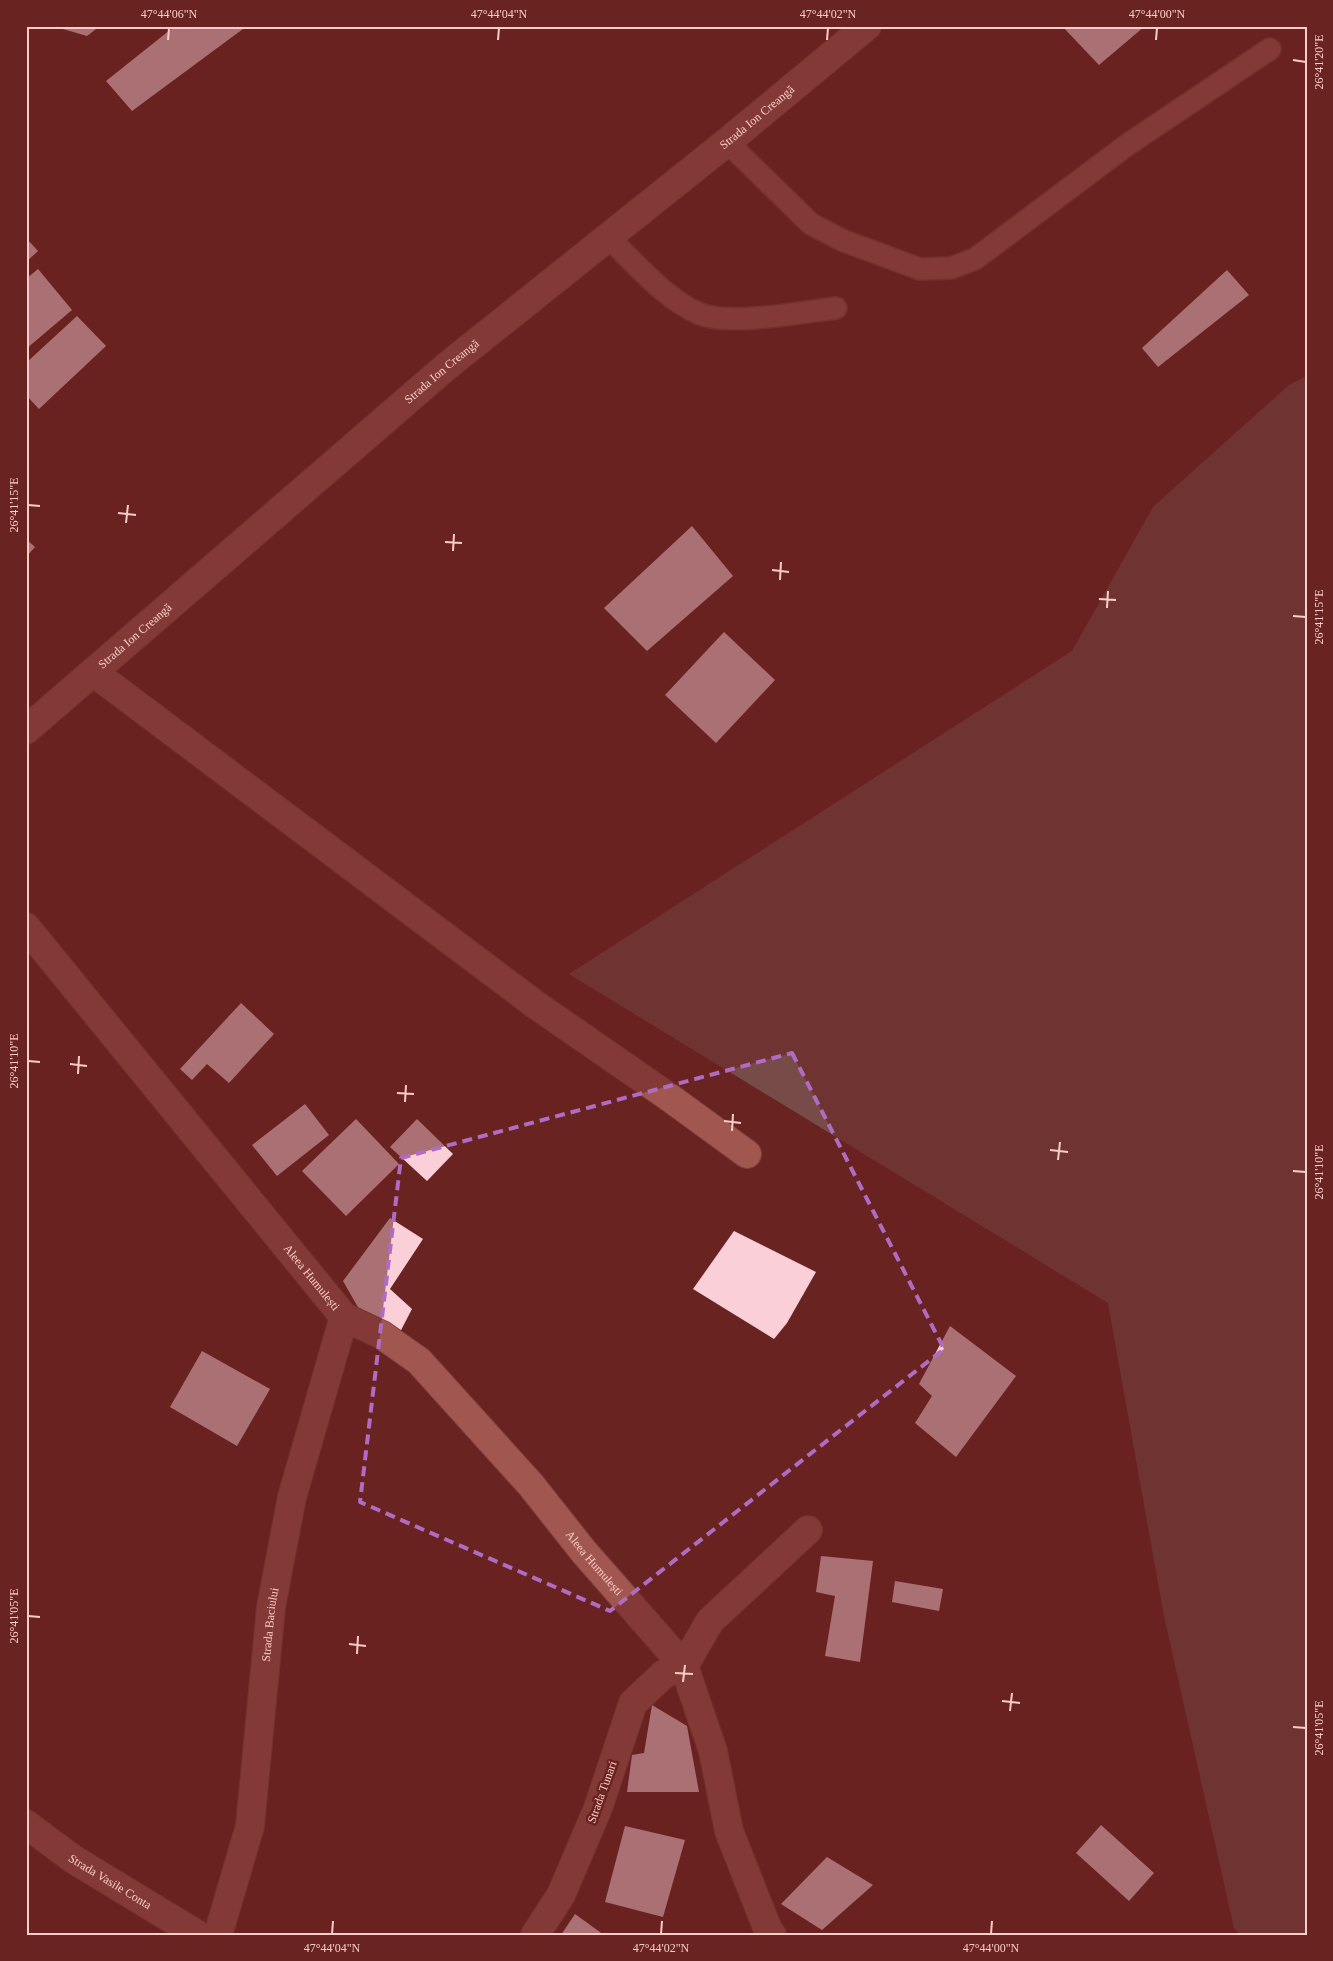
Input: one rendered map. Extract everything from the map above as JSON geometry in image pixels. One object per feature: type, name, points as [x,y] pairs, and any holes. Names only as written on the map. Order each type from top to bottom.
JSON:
[{"type":"street","name":"Strada Ion Creangă","points":[[26,730],[447,366],[607,236],[727,142],[867,26]]},
{"type":"street","points":[[93,672],[528,999],[747,1154]]},
{"type":"street","name":"Aleea Humulești","points":[[26,927],[344,1317],[382,1335],[418,1361],[531,1484],[584,1552],[684,1666],[713,1751],[729,1831],[768,1930],[772,1935]]},
{"type":"street","name":"Strada Baciului","points":[[218,1935],[250,1826],[271,1607],[292,1497],[344,1317]]},
{"type":"street","points":[[684,1666],[710,1621],[808,1530]]},
{"type":"street","name":"Strada Tunari","points":[[535,1935],[561,1896],[594,1816],[633,1703],[664,1674],[684,1666]]},
{"type":"street","name":"Strada Vasile Conta","points":[[26,1824],[73,1859],[198,1935]]},
{"type":"lane","points":[[727,142],[811,224],[844,241],[920,268],[951,268],[976,259],[1127,145],[1270,49]]},
{"type":"lane","points":[[607,236],[673,299],[701,314],[732,319],[836,308]]},
{"type":"highlighted area","points":[[792,1053],[944,1349],[610,1611],[360,1502],[401,1158]]},
{"type":"shaded area","points":[[1307,376],[1307,1935],[1241,1935],[1234,1928],[1164,1616],[1108,1303],[569,974],[1072,651],[1153,507],[1289,385]]},
{"type":"building","points":[[61,26],[100,26],[87,36],[63,29]]},
{"type":"building","points":[[175,26],[247,26],[132,111],[106,81]]},
{"type":"building","points":[[1062,26],[1145,26],[1099,65]]},
{"type":"building","points":[[26,238],[38,251],[26,262]]},
{"type":"building","points":[[38,269],[72,310],[26,349],[26,279]]},
{"type":"building","points":[[1227,270],[1249,295],[1158,367],[1142,348]]},
{"type":"building","points":[[77,316],[106,346],[39,409],[26,395],[26,363]]},
{"type":"building","points":[[692,526],[733,576],[647,651],[604,608]]},
{"type":"building","points":[[26,539],[35,547],[26,557]]},
{"type":"building","points":[[724,632],[775,680],[716,743],[665,695]]},
{"type":"building","points":[[241,1003],[274,1034],[229,1083],[207,1064],[192,1080],[180,1069]]},
{"type":"building","points":[[305,1104],[329,1135],[277,1176],[252,1145]]},
{"type":"building","points":[[356,1119],[399,1164],[346,1216],[302,1171]]},
{"type":"building","points":[[417,1119],[453,1154],[427,1181],[390,1147]]},
{"type":"building","points":[[390,1218],[423,1239],[390,1289],[412,1309],[399,1334],[363,1316],[343,1281]]},
{"type":"building","points":[[734,1231],[816,1272],[787,1323],[774,1339],[693,1289]]},
{"type":"building","points":[[950,1326],[1016,1376],[956,1457],[915,1423],[932,1396],[919,1384]]},
{"type":"building","points":[[202,1351],[270,1389],[237,1446],[170,1407]]},
{"type":"building","points":[[821,1556],[873,1561],[860,1662],[825,1656],[835,1596],[816,1592]]},
{"type":"building","points":[[895,1581],[943,1589],[939,1611],[892,1602]]},
{"type":"building","points":[[652,1705],[687,1726],[699,1792],[627,1792],[632,1755],[644,1753]]},
{"type":"building","points":[[1101,1825],[1154,1873],[1129,1901],[1076,1853]]},
{"type":"building","points":[[625,1826],[685,1840],[663,1917],[605,1902]]},
{"type":"building","points":[[827,1857],[873,1885],[822,1930],[781,1904]]},
{"type":"building","points":[[575,1914],[604,1935],[561,1935]]}]
